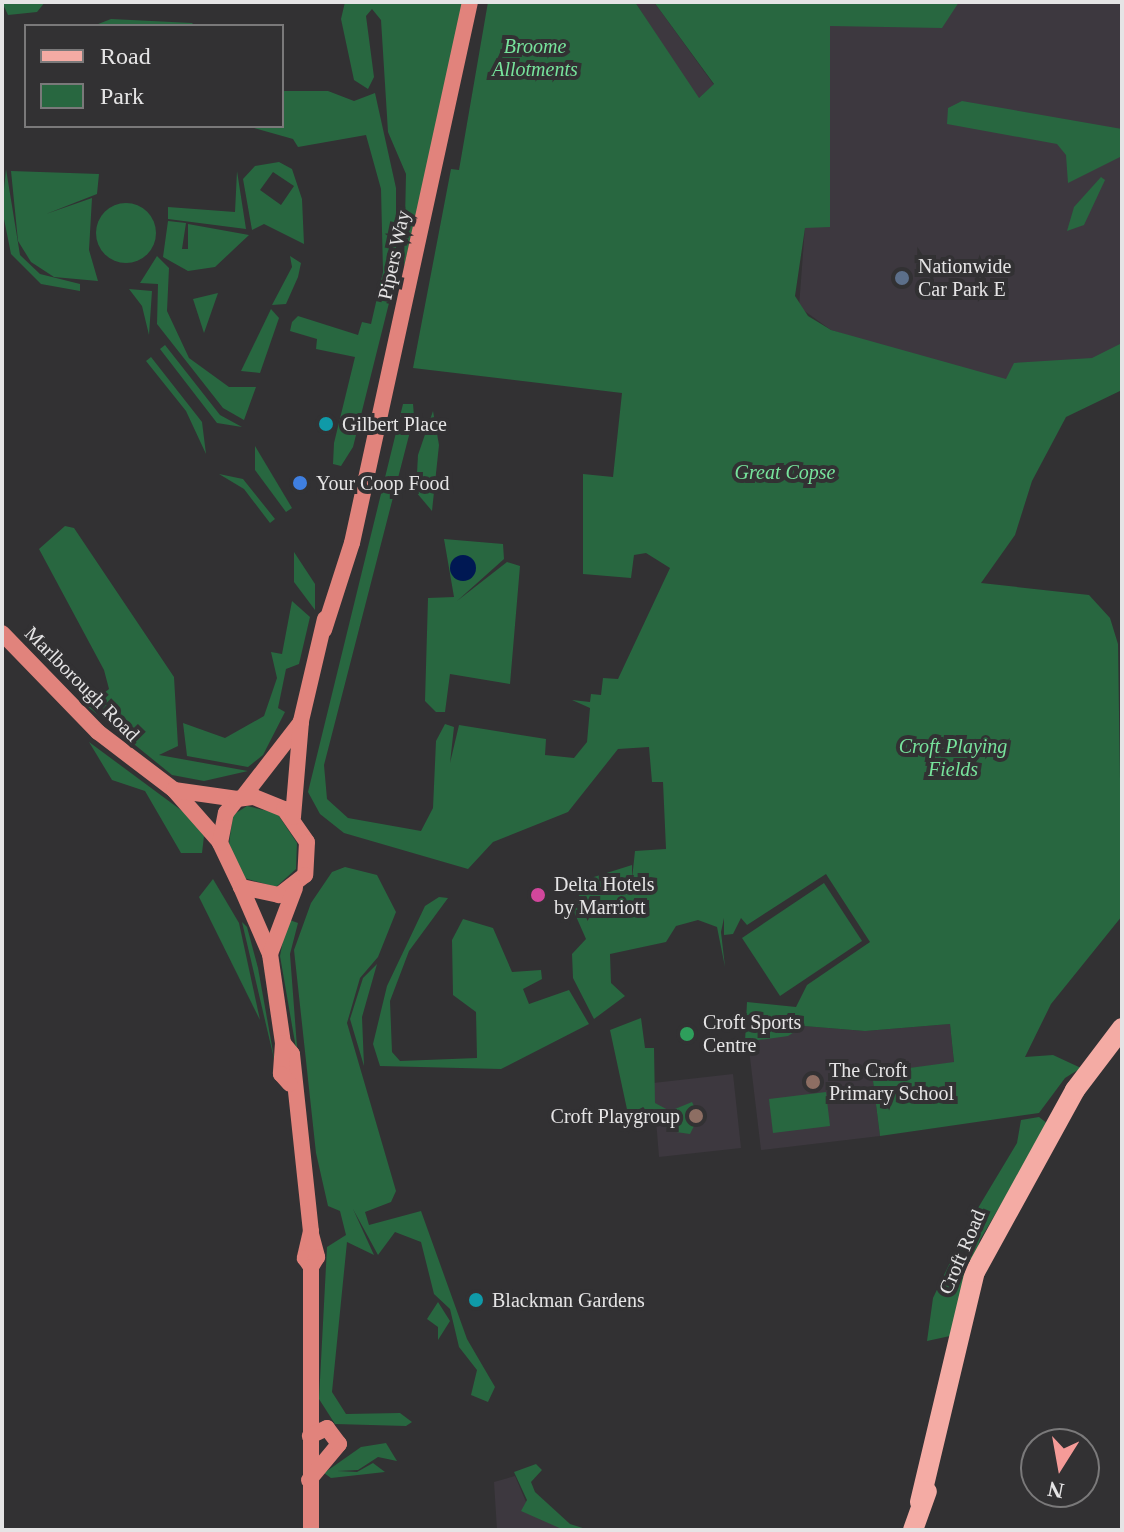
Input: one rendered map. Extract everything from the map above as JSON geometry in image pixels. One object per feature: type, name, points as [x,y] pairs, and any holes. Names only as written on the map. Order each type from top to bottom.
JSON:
[{"type":"main road","name":"Pipers Way","points":[[293,817],[301,721],[354,517],[470,2]]},
{"type":"main road","name":"Marlborough Road","points":[[2,633],[103,737],[174,790],[219,841]]},
{"type":"main road","name":"Pipers Way","points":[[240,798],[301,721]]},
{"type":"main road","name":"Marlborough Road","points":[[174,790],[240,798]]},
{"type":"main road","points":[[270,954],[309,856],[293,817],[270,800],[240,798],[224,817],[219,841],[270,954],[283,1043],[292,1054],[290,1084],[311,1234],[317,1243],[311,1267],[311,1530]]},
{"type":"main road","points":[[241,887],[268,896],[295,888]]},
{"type":"main road","name":"Croft Road","points":[[913,1530],[975,1272],[1075,1099],[1122,1028]]},
{"type":"main road","points":[[309,1482],[339,1444],[312,1401]]},
{"type":"main road","points":[[311,1443],[331,1429]]},
{"type":"main road","points":[[311,1443],[329,1456]]},
{"type":"shaded area","points":[[635,2],[654,2],[714,85],[698,99]]},
{"type":"shaded area","points":[[931,2],[1122,2],[1122,367],[1010,387],[831,330],[799,307],[805,227],[830,227],[830,26],[888,25]]},
{"type":"shaded area","points":[[463,555],[472,559],[476,568],[472,577],[463,581],[454,577],[450,568],[454,559]]},
{"type":"shaded area","name":"The Croft Primary School","points":[[950,1024],[954,1063],[872,1073],[880,1136],[761,1150],[748,1041],[804,1026],[865,1031]]},
{"type":"shaded area","name":"Croft Playgroup","points":[[733,1074],[741,1148],[659,1157],[653,1083]]},
{"type":"shaded area","points":[[515,1476],[529,1509],[564,1530],[497,1530],[494,1482]]},
{"type":"green space","points":[[2,2],[45,2],[37,12],[8,15]]},
{"type":"green space","points":[[345,2],[464,2],[404,267],[406,174],[388,132],[381,20],[372,9],[366,16],[374,77],[368,89],[354,80],[341,19]]},
{"type":"green space","points":[[488,2],[635,2],[699,98],[714,84],[654,2],[959,2],[942,28],[830,26],[830,227],[805,228],[795,296],[808,316],[831,330],[1006,379],[1014,363],[1092,358],[1122,343],[1122,390],[1066,417],[1032,481],[1015,535],[981,583],[1089,595],[1110,618],[1118,644],[1122,916],[1051,1004],[1025,1057],[1053,1055],[1081,1068],[1065,1078],[1039,1113],[880,1136],[872,1073],[954,1062],[950,1024],[865,1031],[804,1026],[788,1036],[745,1042],[747,1002],[796,1007],[807,985],[870,942],[826,874],[747,925],[741,918],[733,934],[724,935],[724,918],[721,932],[725,967],[717,927],[698,920],[676,926],[666,942],[610,954],[611,983],[625,996],[594,1019],[573,978],[572,954],[586,939],[571,905],[582,892],[578,882],[632,865],[632,879],[635,851],[666,849],[663,782],[652,782],[649,747],[618,749],[568,812],[493,842],[468,869],[344,833],[320,814],[308,792],[403,404],[413,404],[414,416],[324,765],[327,799],[348,818],[421,831],[433,808],[436,741],[445,724],[454,727],[450,763],[459,725],[546,739],[545,755],[574,758],[587,742],[590,708],[572,700],[590,702],[591,694],[601,695],[603,678],[618,679],[670,568],[646,553],[634,555],[631,578],[583,574],[583,474],[613,477],[622,393],[413,368],[451,169],[459,170]]},
{"type":"green space","points":[[111,19],[193,24],[98,24]]},
{"type":"green space","points":[[284,91],[328,91],[354,101],[375,93],[396,188],[396,275],[353,447],[341,466],[333,464],[334,443],[355,357],[316,349],[317,339],[290,331],[292,322],[298,316],[358,335],[362,322],[371,324],[383,272],[381,189],[366,135],[298,147],[293,139],[254,128],[284,128]]},
{"type":"green space","points":[[962,101],[1122,129],[1122,156],[1068,183],[1066,155],[1057,144],[947,124],[948,108]]},
{"type":"green space","points":[[279,162],[292,169],[302,199],[304,244],[264,224],[252,230],[243,179],[255,166]],"holes":[[[273,172],[294,186],[281,205],[260,190]]]},
{"type":"green space","points":[[6,169],[20,255],[40,274],[80,284],[80,291],[41,284],[11,254],[2,209]]},
{"type":"green space","points":[[11,171],[99,174],[97,194],[46,214],[92,198],[89,250],[98,281],[54,277],[31,262],[18,241]]},
{"type":"green space","points":[[237,171],[246,229],[168,219],[168,207],[235,212]]},
{"type":"green space","points":[[1101,177],[1105,180],[1084,225],[1067,231],[1074,207]]},
{"type":"green space","points":[[126,203],[138,205],[147,212],[154,221],[154,245],[147,254],[138,261],[126,263],[114,261],[105,254],[98,245],[96,233],[98,221],[105,212],[114,205]]},
{"type":"green space","points":[[168,221],[186,223],[182,249],[188,249],[188,224],[249,235],[215,267],[188,271],[163,257]]},
{"type":"green space","points":[[157,256],[169,268],[167,311],[189,358],[229,387],[256,387],[244,420],[223,408],[157,324],[158,284],[140,283]]},
{"type":"green space","points":[[290,256],[301,263],[298,277],[286,304],[272,305],[292,267]]},
{"type":"green space","points":[[129,289],[152,291],[149,335],[142,306]]},
{"type":"green space","points":[[218,293],[204,333],[193,299]]},
{"type":"green space","points":[[271,309],[279,318],[260,373],[241,371]]},
{"type":"green space","points":[[165,345],[220,415],[242,427],[217,423],[160,349]]},
{"type":"green space","points":[[151,357],[202,422],[206,454],[186,411],[146,361]]},
{"type":"green space","points":[[433,411],[439,445],[432,511],[416,492],[418,455]]},
{"type":"green space","points":[[255,446],[292,508],[286,512],[255,470]]},
{"type":"green space","points":[[219,474],[243,479],[275,519],[270,523],[244,489]]},
{"type":"green space","points":[[65,526],[74,528],[174,677],[178,746],[159,755],[248,771],[204,781],[172,775],[87,706],[109,689],[104,670],[39,549]]},
{"type":"green space","points":[[444,539],[503,544],[504,559],[457,601],[507,562],[520,566],[510,684],[450,674],[445,712],[436,712],[425,701],[428,598],[454,597]]},
{"type":"green space","points":[[294,552],[315,584],[315,610],[294,582]]},
{"type":"green space","points":[[292,601],[310,617],[299,664],[286,669],[278,708],[285,712],[263,755],[248,767],[187,756],[183,723],[225,738],[264,716],[277,678],[271,652],[282,654]]},
{"type":"green space","points":[[89,742],[189,816],[204,836],[202,853],[181,853],[145,791],[112,780]]},
{"type":"green space","points":[[247,806],[277,813],[297,843],[296,869],[276,887],[244,878],[229,844],[233,815]]},
{"type":"green space","points":[[345,867],[377,875],[396,912],[378,957],[360,978],[347,1023],[396,1191],[391,1202],[365,1212],[369,1225],[421,1211],[467,1339],[495,1387],[488,1402],[471,1395],[477,1370],[459,1347],[450,1309],[434,1294],[421,1242],[395,1232],[378,1255],[353,1209],[374,1255],[347,1242],[332,1392],[346,1414],[400,1413],[412,1422],[406,1426],[335,1424],[319,1399],[327,1247],[346,1235],[340,1211],[328,1206],[316,1153],[294,950],[311,903],[332,872]]},
{"type":"green space","points":[[213,879],[239,923],[260,1020],[199,897]]},
{"type":"green space","points":[[824,883],[862,941],[780,996],[742,938]]},
{"type":"green space","points":[[439,897],[448,898],[409,951],[390,1001],[392,1052],[400,1061],[477,1058],[476,1012],[453,995],[452,940],[463,919],[493,928],[512,972],[541,970],[542,979],[523,989],[529,1004],[569,990],[589,1024],[501,1069],[380,1066],[373,1044],[387,986],[425,906]]},
{"type":"green space","points":[[287,919],[298,923],[290,954],[298,1060],[280,956]]},
{"type":"green space","points":[[242,922],[247,927],[258,968],[275,1063]]},
{"type":"green space","points":[[377,964],[362,1017],[364,1066],[350,1019],[363,978]]},
{"type":"green space","points":[[641,1018],[645,1048],[654,1048],[655,1103],[670,1111],[692,1102],[699,1116],[690,1134],[669,1131],[653,1111],[628,1114],[610,1030]]},
{"type":"green space","points":[[826,1092],[830,1126],[773,1133],[769,1099]]},
{"type":"green space","points":[[1039,1117],[1048,1124],[980,1240],[950,1336],[927,1341],[933,1298],[969,1223],[1017,1143],[1021,1120]]},
{"type":"green space","points":[[438,1302],[450,1321],[438,1340],[438,1327],[427,1319]]},
{"type":"green space","points":[[386,1443],[397,1461],[378,1457],[358,1470],[337,1471],[357,1472],[373,1463],[385,1472],[331,1478],[324,1473],[361,1447]]},
{"type":"green space","points":[[536,1464],[542,1470],[531,1482],[535,1492],[570,1524],[589,1530],[564,1530],[521,1511],[527,1500],[514,1472]]},
{"type":"place","name":"Nationwide Car Park E","points":[[902,278]]},
{"type":"place","name":"Gilbert Place","points":[[326,424]]},
{"type":"place","name":"Your Coop Food","points":[[300,483]]},
{"type":"place","name":"Delta Hotels by Marriott","points":[[538,895]]},
{"type":"place","name":"Croft Sports Centre","points":[[687,1034]]},
{"type":"place","name":"The Croft Primary School","points":[[813,1082]]},
{"type":"place","name":"Croft Playgroup","points":[[696,1116]]},
{"type":"place","name":"Blackman Gardens","points":[[476,1300]]},
{"type":"park label","name":"Broome Allotments","points":[[535,58]]},
{"type":"park label","name":"Great Copse","points":[[785,472]]},
{"type":"park label","name":"Croft Playing Fields","points":[[953,758]]}]
